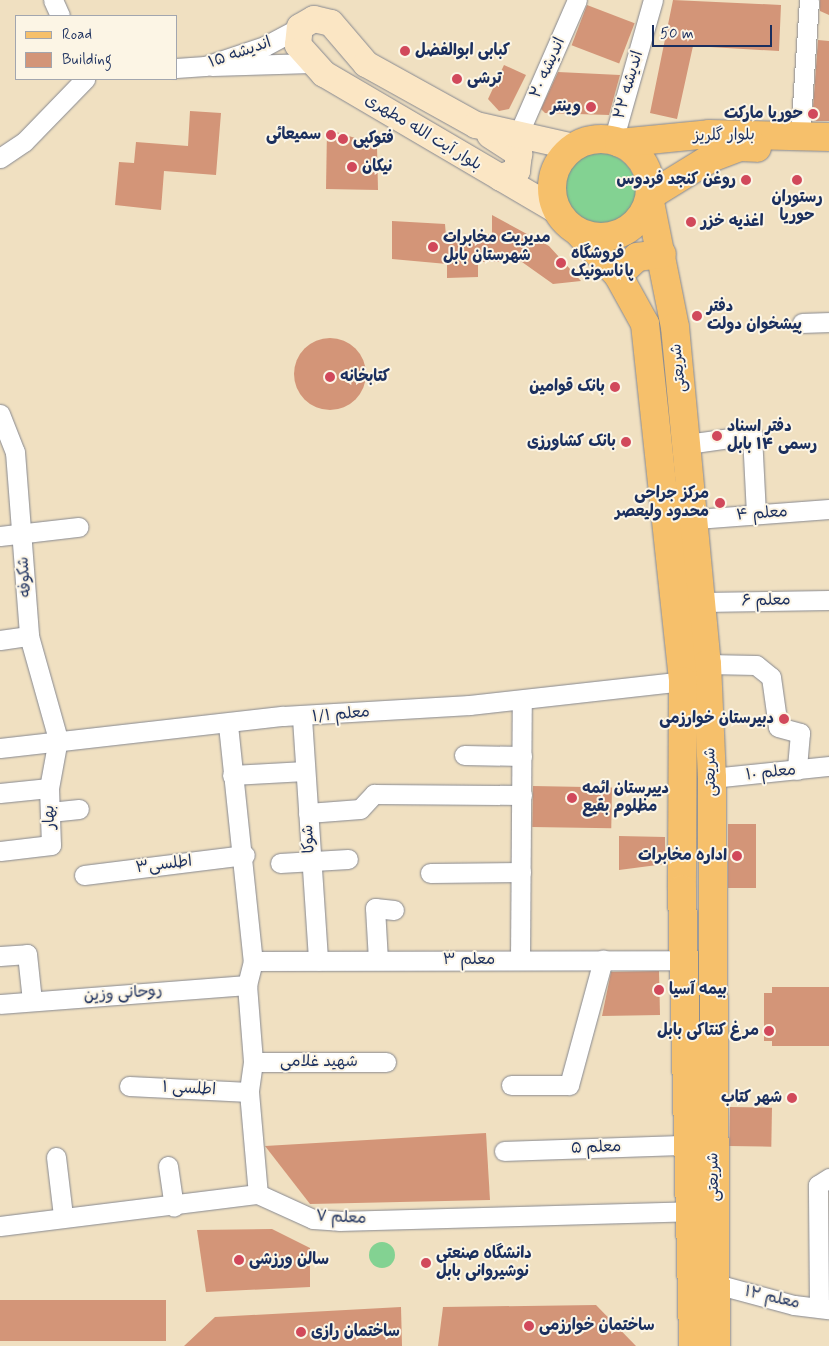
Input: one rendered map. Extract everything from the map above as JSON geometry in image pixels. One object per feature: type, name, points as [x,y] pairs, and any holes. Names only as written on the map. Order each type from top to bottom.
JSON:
[{"type":"main road","name":"بلوار آیت الله مطهری","points":[[311,26],[366,64],[476,125],[574,147]]},
{"type":"main road","name":"بلوار آیت الله مطهری","points":[[311,26],[500,178],[556,210]]},
{"type":"main road","points":[[476,125],[519,154],[517,171],[500,178]]},
{"type":"main road","name":"بلوار گلریز","points":[[616,142],[709,134],[829,137]]},
{"type":"main road","points":[[616,142],[640,158],[651,198],[641,217],[619,234],[592,237],[580,233],[556,210],[551,190],[555,170],[574,147],[616,142]]},
{"type":"main road","name":"بلوار گلریز","points":[[651,198],[698,165],[740,148],[829,152]]},
{"type":"main road","name":"شریعتی","points":[[651,198],[662,254],[687,444],[696,519],[707,664],[712,778],[710,889],[716,1346]]},
{"type":"main road","name":"شریعتی","points":[[580,233],[618,275],[645,324],[683,681],[682,889],[693,1346]]},
{"type":"main road","points":[[618,275],[637,257],[662,254]]},
{"type":"main road","points":[[682,889],[710,889]]},
{"type":"street","points":[[53,0],[60,15]]},
{"type":"street","name":"اندیشه ۲۰","points":[[518,135],[577,0]]},
{"type":"street","name":"اندیشه ۲۲","points":[[616,142],[653,0]]},
{"type":"street","points":[[800,136],[810,0]]},
{"type":"street","points":[[205,66],[311,26]]},
{"type":"street","name":"اندیشه ۱۵","points":[[178,68],[205,66],[265,46],[311,26]]},
{"type":"street","points":[[0,158],[24,142],[84,80]]},
{"type":"street","points":[[802,323],[829,322]]},
{"type":"street","name":"شکوفه","points":[[0,414],[15,452],[29,636],[58,739]]},
{"type":"street","points":[[687,444],[752,435],[756,514]]},
{"type":"street","name":"معلم ۴","points":[[696,519],[829,509]]},
{"type":"street","points":[[0,536],[22,531],[78,526]]},
{"type":"street","name":"معلم ۶","points":[[703,602],[829,600]]},
{"type":"street","points":[[0,640],[29,636]]},
{"type":"street","points":[[707,664],[756,665],[770,677],[778,727],[800,733],[797,770]]},
{"type":"street","name":"معلم ۱/۱","points":[[0,748],[58,739],[228,725],[283,716],[302,718],[522,700],[683,681]]},
{"type":"street","points":[[520,960],[522,700]]},
{"type":"street","name":"شوکا","points":[[302,718],[304,771],[318,960]]},
{"type":"street","points":[[0,1226],[63,1216],[174,1207],[258,1194],[249,1092],[253,1062],[247,985],[253,961],[245,855],[232,775],[228,725]]},
{"type":"street","name":"بهار","points":[[0,851],[51,845],[49,788],[58,739]]},
{"type":"street","points":[[464,755],[522,756]]},
{"type":"street","name":"معلم ۱۰","points":[[712,778],[829,766]]},
{"type":"street","points":[[232,775],[304,771]]},
{"type":"street","points":[[0,793],[49,788]]},
{"type":"street","points":[[308,813],[360,809],[374,794],[522,795]]},
{"type":"street","points":[[50,812],[79,809]]},
{"type":"street","name":"اطلسی۳","points":[[84,875],[245,855]]},
{"type":"street","points":[[280,863],[348,859]]},
{"type":"street","points":[[430,873],[521,872]]},
{"type":"street","points":[[378,960],[375,908],[394,910]]},
{"type":"street","points":[[0,956],[26,954],[32,1001]]},
{"type":"street","points":[[511,1085],[569,1085],[603,960]]},
{"type":"street","name":"معلم ۳","points":[[253,961],[685,960]]},
{"type":"street","name":"روحانی وزین","points":[[0,1004],[247,985]]},
{"type":"street","name":"شهید غلامی","points":[[253,1062],[386,1062]]},
{"type":"street","name":"اطلسی ۱","points":[[129,1086],[249,1092]]},
{"type":"street","name":"معلم ۵","points":[[504,1151],[687,1145]]},
{"type":"street","points":[[56,1157],[63,1216]]},
{"type":"street","points":[[168,1166],[174,1207]]},
{"type":"street","points":[[824,1308],[818,1185],[829,1178]]},
{"type":"street","name":"معلم ۷","points":[[258,1194],[313,1219],[339,1221],[690,1211]]},
{"type":"street","name":"معلم ۱۲","points":[[716,1284],[794,1306],[824,1308]]},
{"type":"green space","points":[[593,153],[607,153],[626,163],[636,182],[636,196],[626,215],[607,225],[593,225],[574,215],[564,196],[564,182],[574,163]]},
{"type":"green space","points":[[382,1242],[391,1246],[395,1255],[391,1264],[382,1268],[373,1264],[369,1255],[373,1246]]},
{"type":"building","points":[[673,0],[781,5],[779,51],[693,46],[677,119],[650,113]]},
{"type":"building","points":[[820,0],[829,0],[829,15],[820,11]]},
{"type":"building","points":[[587,5],[635,23],[619,63],[572,45]]},
{"type":"building","points":[[818,40],[829,41],[829,121],[812,121]]},
{"type":"building","points":[[504,65],[526,75],[509,109],[499,111],[488,99]]},
{"type":"building","points":[[558,72],[620,75],[609,115],[545,113],[541,109]]},
{"type":"building","points":[[190,111],[221,113],[216,175],[164,171],[161,210],[115,205],[119,162],[134,163],[136,142],[188,146]]},
{"type":"building","name":"نیکان","points":[[327,129],[377,145],[378,190],[326,189]]},
{"type":"building","points":[[492,215],[549,246],[581,281],[553,284],[522,262],[478,262],[478,277],[447,278],[447,264],[392,259],[392,221],[445,224],[446,236],[492,234]]},
{"type":"building","name":"کتابخانه","points":[[330,338],[350,344],[360,354],[366,374],[360,394],[350,404],[330,410],[310,404],[300,394],[294,374],[300,354],[310,344]]},
{"type":"building","points":[[533,786],[612,787],[611,828],[532,827]]},
{"type":"building","name":"اداره مخابرات","points":[[728,824],[756,824],[756,888],[728,888]]},
{"type":"building","points":[[619,836],[665,837],[665,864],[619,870]]},
{"type":"building","points":[[659,971],[660,1015],[602,1016],[611,972]]},
{"type":"building","points":[[772,987],[829,987],[829,1046],[772,1046],[772,1041],[764,1041],[764,993],[772,993]]},
{"type":"building","points":[[730,1107],[772,1108],[771,1147],[729,1146]]},
{"type":"building","points":[[486,1133],[490,1200],[310,1204],[265,1146]]},
{"type":"building","name":"سالن ورزشی","points":[[272,1229],[310,1248],[310,1287],[206,1292],[197,1230]]},
{"type":"building","points":[[0,1300],[166,1300],[166,1341],[0,1341]]},
{"type":"building","name":"ساختمان خوارزمی","points":[[596,1305],[636,1346],[438,1346],[443,1307]]},
{"type":"building","name":"ساختمان رازی","points":[[401,1307],[402,1346],[184,1346],[215,1317]]},
{"type":"place","name":"کبابی ابوالفضل","points":[[405,51]]},
{"type":"place","name":"ترشی","points":[[457,79]]},
{"type":"place","name":"وینتر","points":[[591,107]]},
{"type":"place","name":"حوریا مارکت","points":[[813,114]]},
{"type":"place","name":"سمیعائی","points":[[331,135]]},
{"type":"place","name":"فتوکپی","points":[[343,139]]},
{"type":"place","name":"نیکان","points":[[352,167]]},
{"type":"place","name":"روغن کنجد فردوس","points":[[746,180]]},
{"type":"place","name":"رستوران حوریا","points":[[797,180]]},
{"type":"place","name":"اغذیه خزر","points":[[691,222]]},
{"type":"place","name":"مدیریت مخابرات شهرستان بابل","points":[[433,247]]},
{"type":"place","name":"فروشگاه پاناسونیک","points":[[561,263]]},
{"type":"place","name":"دفتر پیشخوان دولت","points":[[697,316]]},
{"type":"place","name":"کتابخانه","points":[[330,377]]},
{"type":"place","name":"بانک قوامین","points":[[615,387]]},
{"type":"place","name":"دفتر اسناد رسمی ۱۴ بابل","points":[[717,436]]},
{"type":"place","name":"بانک کشاورزی","points":[[626,442]]},
{"type":"place","name":"مرکز جراحی محدود ولیعصر","points":[[720,503]]},
{"type":"place","name":"دبیرستان خوارزمی","points":[[784,719]]},
{"type":"place","name":"دییرستان ائمه مظلوم بقیع","points":[[572,798]]},
{"type":"place","name":"اداره مخابرات","points":[[737,856]]},
{"type":"place","name":"بیمه آسیا","points":[[659,990]]},
{"type":"place","name":"مرغ کنتاکی بابل","points":[[769,1031]]},
{"type":"place","name":"شهر کتاب","points":[[792,1098]]},
{"type":"place","name":"سالن ورزشی","points":[[239,1260]]},
{"type":"place","name":"دانشگاه صنعتی نوشیروانی بابل","points":[[426,1263]]},
{"type":"place","name":"ساختمان خوارزمی","points":[[529,1326]]},
{"type":"place","name":"ساختمان رازی","points":[[301,1332]]}]
